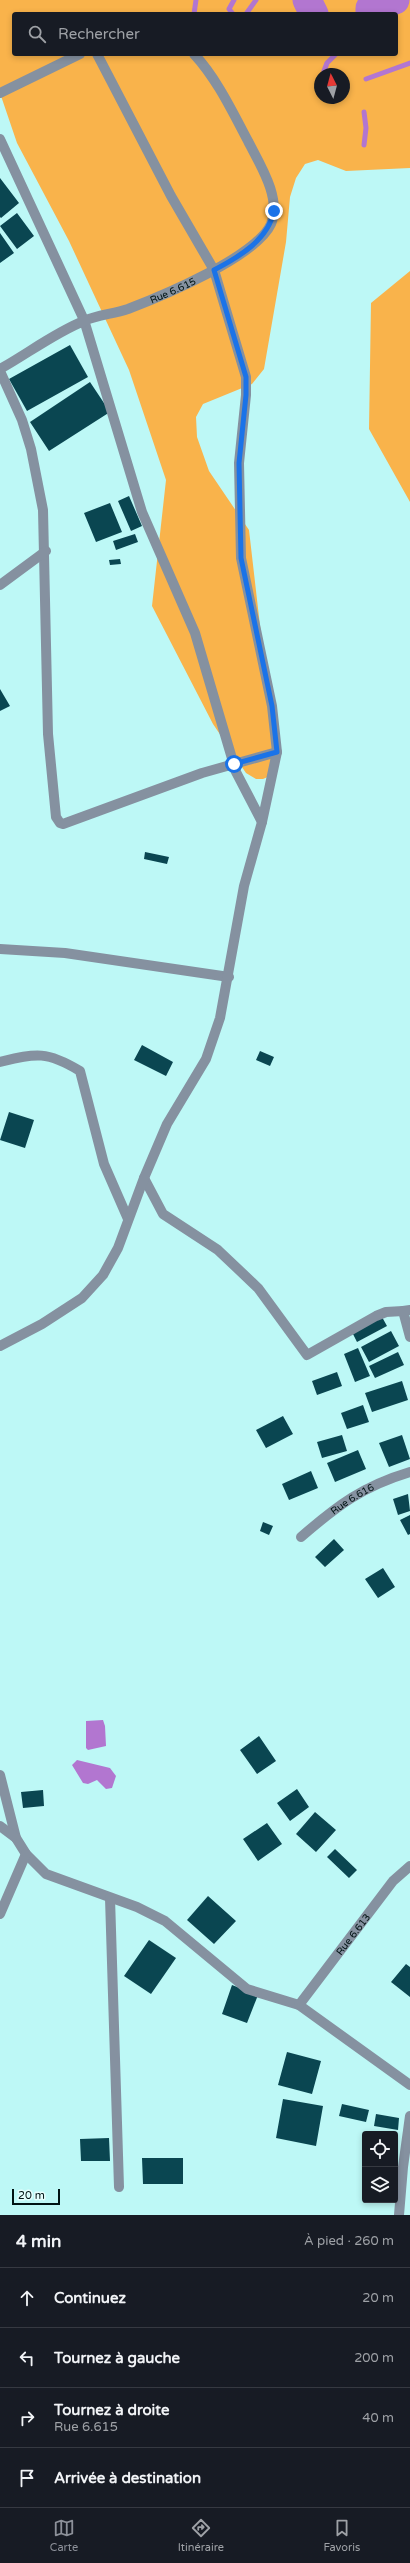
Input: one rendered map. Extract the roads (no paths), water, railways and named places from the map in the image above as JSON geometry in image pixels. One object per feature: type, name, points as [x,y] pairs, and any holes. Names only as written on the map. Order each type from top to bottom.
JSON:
[{"type":"street","points":[[0,93],[76,56]]},
{"type":"street","points":[[0,1346],[42,1324],[82,1298],[103,1275],[118,1248],[144,1178],[167,1124],[206,1059],[220,1018],[229,977],[244,886],[262,822],[277,752],[271,698],[241,558],[239,463],[246,395],[246,377],[214,270],[171,196],[98,56]]},
{"type":"street","name":"Rue 6.615","points":[[0,370],[84,320],[127,309],[214,270],[231,261],[263,236],[271,223],[274,211],[271,195],[261,168],[231,108],[205,66],[196,56]]},
{"type":"street","points":[[0,139],[84,320],[142,512],[195,633],[234,764],[262,822]]},
{"type":"street","points":[[0,370],[22,420],[31,450],[43,510],[46,551],[48,734],[56,817],[60,823],[63,824],[202,773],[277,752]]},
{"type":"street","points":[[0,585],[46,551]]},
{"type":"street","points":[[0,949],[65,953],[229,977]]},
{"type":"street","points":[[0,1062],[34,1054],[60,1058],[80,1071],[104,1164],[128,1219]]},
{"type":"street","points":[[144,1178],[163,1214],[218,1250],[258,1288],[308,1355],[376,1316],[386,1312],[406,1314],[410,1337]]},
{"type":"street","name":"Rue 6.616","points":[[301,1537],[354,1494],[387,1478],[410,1472]]},
{"type":"street","points":[[0,1775],[9,1802],[16,1838],[26,1854],[46,1874],[137,1907],[165,1921],[247,1989],[299,2005],[410,2085]]},
{"type":"street","points":[[0,1826],[16,1838]]},
{"type":"street","points":[[0,1914],[26,1854]]},
{"type":"street","name":"Rue 6.613","points":[[299,2005],[393,1880],[410,1866]]},
{"type":"street","points":[[110,1898],[119,2187]]},
{"type":"street","points":[[399,2215],[402,2167],[410,2116]]},
{"type":"waterway","points":[[194,12],[196,0]]},
{"type":"waterway","points":[[231,12],[229,9],[234,0]]},
{"type":"waterway","points":[[247,12],[256,0]]},
{"type":"waterway","points":[[304,6],[305,0]]},
{"type":"waterway","points":[[307,0],[313,12]]},
{"type":"waterway","points":[[362,0],[366,3]]},
{"type":"waterway","points":[[370,12],[370,8],[395,0]]},
{"type":"waterway","points":[[325,68],[327,63],[334,56]]},
{"type":"waterway","points":[[366,79],[410,63]]},
{"type":"waterway","points":[[364,112],[366,128],[364,145]]}]
